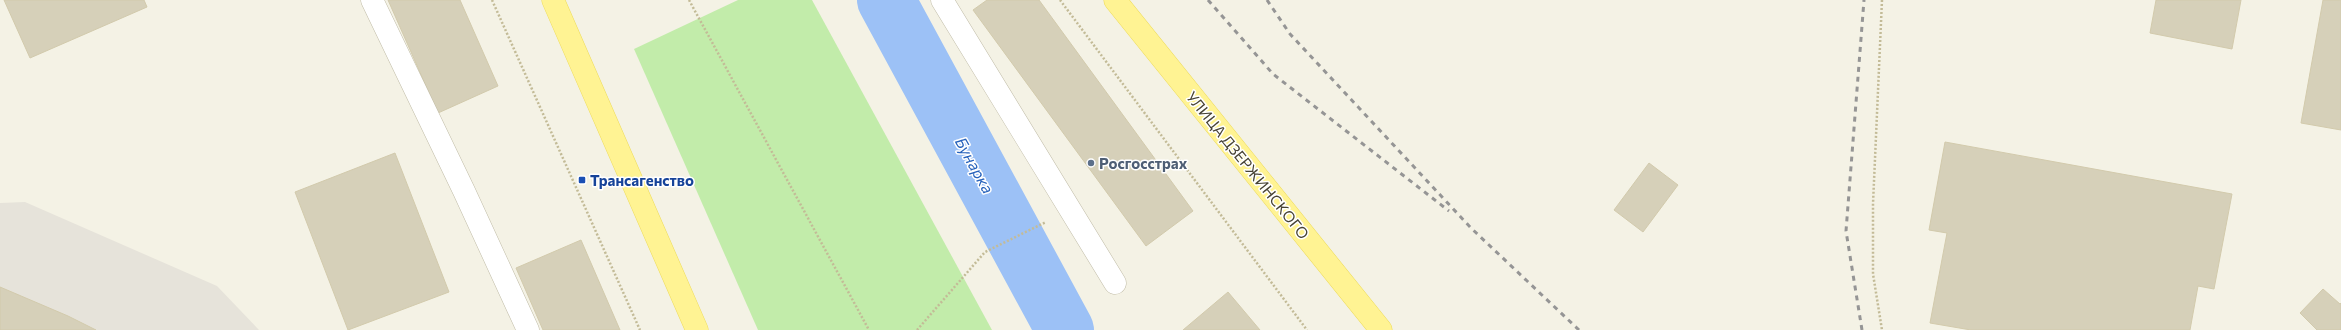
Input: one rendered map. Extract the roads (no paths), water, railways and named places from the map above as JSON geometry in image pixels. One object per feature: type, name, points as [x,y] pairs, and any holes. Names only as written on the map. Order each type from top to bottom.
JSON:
[{"type":"main road","points":[[553,0],[697,330]]},
{"type":"main road","name":"УЛИЦА ДЗЕРЖИНСКОГО","points":[[1115,0],[1381,330]]},
{"type":"lane","points":[[372,0],[464,191],[528,330]]},
{"type":"lane","points":[[942,0],[1115,283]]},
{"type":"waterway","name":"Бунарка","points":[[886,0],[1065,330]]},
{"type":"railway","points":[[1208,0],[1273,74],[1449,211]]},
{"type":"railway","points":[[1267,0],[1290,34],[1471,228],[1579,330]]},
{"type":"railway","points":[[1862,330],[1846,231],[1864,0]]},
{"type":"place","name":"Росгосстрах","points":[[1091,163]]},
{"type":"place","name":"Трансагенство","points":[[582,180]]}]
